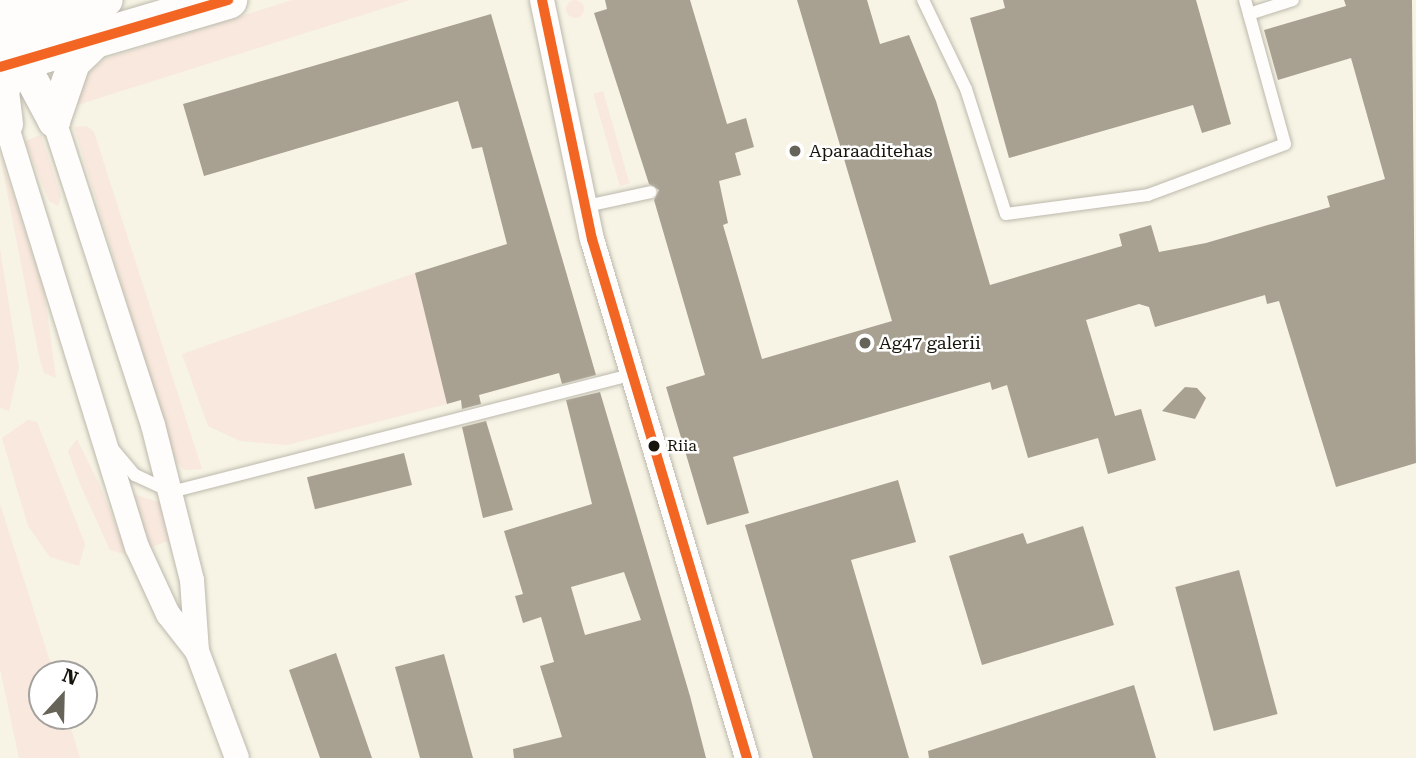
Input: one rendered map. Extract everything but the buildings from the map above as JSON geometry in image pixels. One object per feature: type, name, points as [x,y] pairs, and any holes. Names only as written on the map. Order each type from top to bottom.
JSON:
[{"type":"highway","points":[[13,36],[67,0]]},
{"type":"highway","points":[[13,36],[99,39],[228,0]]},
{"type":"street","points":[[13,36],[107,0]]},
{"type":"street","points":[[542,0],[586,206],[747,758]]},
{"type":"street","points":[[13,36],[3,92],[2,115],[110,446],[137,547],[168,614],[197,651]]},
{"type":"street","points":[[13,36],[54,121],[172,492],[192,580],[197,651],[237,758]]},
{"type":"street","points":[[54,121],[63,83],[99,39]]},
{"type":"lane","points":[[923,0],[967,89],[1006,215],[1148,195],[1285,144],[1245,0]]},
{"type":"lane","points":[[1249,15],[1293,0]]},
{"type":"lane","points":[[586,206],[651,192]]},
{"type":"lane","points":[[110,446],[135,475],[172,492],[635,374]]},
{"type":"shaded area","points":[[292,0],[410,0],[74,106],[84,77],[105,59]]},
{"type":"shaded area","points":[[575,0],[581,3],[584,9],[581,15],[575,18],[569,15],[566,9],[569,3]]},
{"type":"shaded area","points":[[603,91],[629,183],[620,186],[593,94]]},
{"type":"shaded area","points":[[87,126],[94,132],[202,469],[184,470],[175,460],[74,127]]},
{"type":"shaded area","points":[[41,135],[61,196],[58,206],[49,201],[25,141]]},
{"type":"shaded area","points":[[0,156],[44,290],[56,378],[44,373],[39,356]]},
{"type":"shaded area","points":[[0,249],[19,367],[9,411],[0,408]]},
{"type":"shaded area","points":[[415,273],[447,404],[287,445],[240,441],[208,426],[182,354]]},
{"type":"shaded area","points":[[28,420],[37,422],[85,544],[79,566],[50,557],[28,526],[2,438]]},
{"type":"shaded area","points":[[77,439],[102,490],[127,555],[110,550],[80,484],[68,451]]},
{"type":"shaded area","points":[[133,494],[161,503],[168,541],[149,548]]},
{"type":"shaded area","points":[[0,504],[50,660],[28,660],[28,730],[71,730],[80,758],[19,758],[0,669]]},
{"type":"transit line","points":[[0,67],[228,0]]},
{"type":"transit line","points":[[542,0],[592,239],[747,758]]},
{"type":"place","name":"Aparaaditehas","points":[[795,151]]},
{"type":"place","name":"Ag47 galerii","points":[[865,343]]},
{"type":"place","name":"Riia","points":[[654,446]]}]
